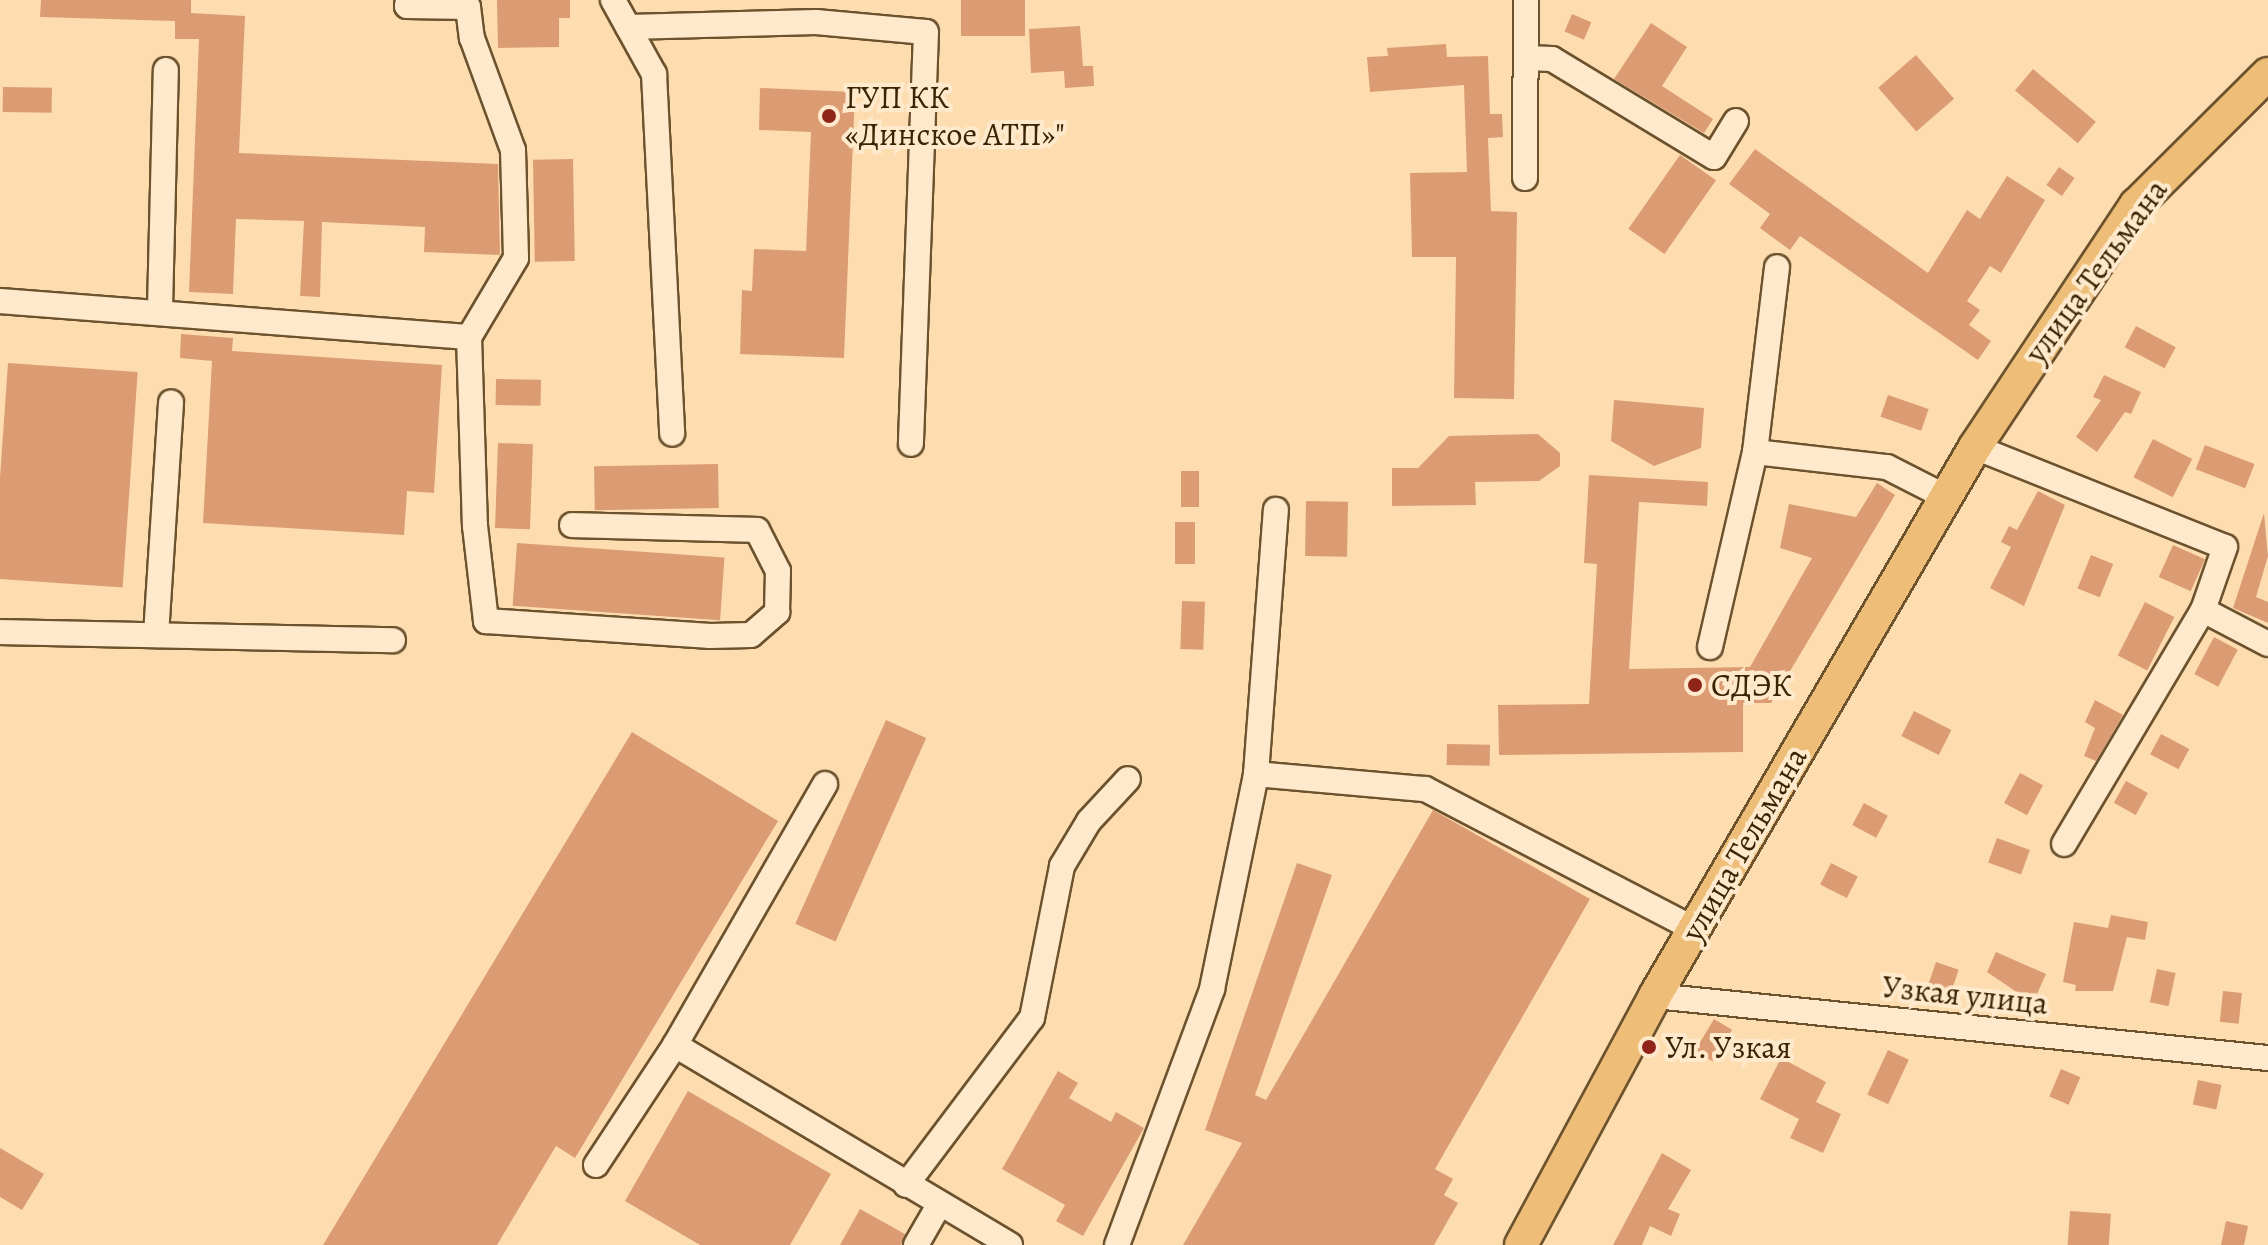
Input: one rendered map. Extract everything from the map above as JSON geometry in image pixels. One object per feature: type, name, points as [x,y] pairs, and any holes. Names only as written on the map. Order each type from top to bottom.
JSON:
[{"type":"main road","name":"улица Тельмана","points":[[1521,1245],[1655,996],[1975,447],[2136,205],[2268,74]]},
{"type":"street","points":[[408,0],[407,6],[468,7],[472,38],[513,150],[516,258],[469,337],[475,526],[486,621],[710,636],[751,635],[777,612],[778,571],[757,530],[572,525]]},
{"type":"street","points":[[613,0],[654,74],[672,434]]},
{"type":"street","points":[[1525,178],[1526,0]]},
{"type":"street","points":[[628,27],[815,11],[926,32],[911,444]]},
{"type":"street","points":[[1526,58],[1552,59],[1714,157],[1736,121]]},
{"type":"street","points":[[160,309],[166,70]]},
{"type":"street","points":[[1710,647],[1755,452],[1777,267]]},
{"type":"street","points":[[0,301],[160,309],[469,337]]},
{"type":"street","points":[[156,635],[171,402]]},
{"type":"street","points":[[1975,447],[2225,547],[2203,610],[2064,844]]},
{"type":"street","points":[[1755,452],[1887,467],[1946,497]]},
{"type":"street","points":[[1117,1245],[1212,989],[1256,774],[1276,510]]},
{"type":"street","points":[[2203,610],[2268,644]]},
{"type":"street","points":[[0,632],[393,640]]},
{"type":"street","points":[[1256,774],[1425,789],[1694,929]]},
{"type":"street","points":[[906,1185],[1032,1018],[1062,866],[1089,821],[1128,779]]},
{"type":"street","points":[[596,1165],[675,1045],[825,784]]},
{"type":"street","name":"Узкая улица","points":[[1655,996],[2268,1058]]},
{"type":"street","points":[[675,1045],[1010,1245]]},
{"type":"street","points":[[916,1245],[939,1205]]},
{"type":"building","points":[[41,0],[191,0],[191,13],[245,16],[239,153],[498,164],[500,255],[424,252],[425,227],[322,222],[320,297],[300,296],[304,221],[236,219],[233,294],[189,292],[199,39],[175,39],[175,21],[40,17]]},
{"type":"building","points":[[497,0],[570,0],[570,18],[559,18],[559,47],[498,48]]},
{"type":"building","points":[[961,0],[1025,0],[1025,36],[961,36]]},
{"type":"building","points":[[1572,14],[1591,22],[1584,40],[1565,31]]},
{"type":"building","points":[[1651,23],[1687,47],[1662,86],[1713,119],[1704,133],[1614,79]]},
{"type":"building","points":[[1080,26],[1083,66],[1093,66],[1094,86],[1065,88],[1064,71],[1031,73],[1029,29]]},
{"type":"building","points":[[1446,44],[1447,57],[1488,56],[1490,114],[1502,114],[1503,137],[1488,138],[1491,211],[1517,212],[1514,399],[1454,398],[1456,257],[1412,257],[1410,173],[1467,172],[1464,85],[1370,92],[1367,57],[1388,56],[1387,48]]},
{"type":"building","points":[[1916,55],[1954,99],[1916,132],[1878,88]]},
{"type":"building","points":[[2033,69],[2096,122],[2078,143],[2015,90]]},
{"type":"building","points":[[3,87],[52,88],[52,113],[3,112]]},
{"type":"building","points":[[760,88],[855,92],[844,358],[740,354],[742,290],[752,291],[754,249],[806,251],[811,132],[759,130]]},
{"type":"building","points":[[1755,149],[1928,273],[1967,210],[1980,219],[2007,176],[2045,200],[2001,273],[1990,266],[1967,301],[1980,310],[1969,325],[1991,341],[1978,360],[1800,236],[1790,250],[1760,228],[1770,214],[1729,184]]},
{"type":"building","points":[[1680,155],[1716,180],[1664,254],[1628,229]]},
{"type":"building","points":[[573,159],[575,261],[535,262],[533,160]]},
{"type":"building","points":[[2059,167],[2075,178],[2062,196],[2046,185]]},
{"type":"building","points":[[2136,326],[2176,347],[2164,368],[2125,347]]},
{"type":"building","points":[[181,334],[233,338],[232,351],[442,365],[434,493],[407,491],[404,535],[203,523],[212,361],[180,358]]},
{"type":"building","points":[[8,363],[138,372],[123,588],[0,579],[0,477]]},
{"type":"building","points":[[2104,375],[2141,392],[2131,414],[2125,412],[2097,452],[2076,437],[2101,400],[2093,397]]},
{"type":"building","points":[[496,379],[541,380],[541,406],[496,405]]},
{"type":"building","points":[[1888,395],[1929,409],[1921,431],[1881,417]]},
{"type":"building","points":[[1614,400],[1704,408],[1701,448],[1654,466],[1611,441]]},
{"type":"building","points":[[1538,434],[1560,453],[1560,466],[1539,481],[1475,482],[1476,505],[1392,506],[1392,468],[1418,468],[1449,436]]},
{"type":"building","points":[[2153,439],[2192,459],[2173,497],[2133,477]]},
{"type":"building","points":[[498,443],[533,444],[530,529],[495,528]]},
{"type":"building","points":[[2205,445],[2254,464],[2245,488],[2196,469]]},
{"type":"building","points":[[718,464],[719,508],[595,510],[594,466]]},
{"type":"building","points":[[1181,471],[1199,471],[1199,507],[1181,507]]},
{"type":"building","points":[[1589,475],[1708,482],[1707,506],[1639,502],[1629,669],[1750,667],[1812,558],[1780,548],[1789,504],[1856,517],[1877,483],[1895,495],[1771,703],[1743,703],[1743,752],[1499,755],[1498,705],[1589,704],[1597,564],[1584,563]]},
{"type":"building","points":[[2038,491],[2065,505],[2024,606],[1990,588],[2011,547],[2001,542],[2009,526],[2017,530]]},
{"type":"building","points":[[1306,501],[1348,502],[1347,557],[1305,556]]},
{"type":"building","points":[[2264,513],[2268,556],[2256,597],[2268,602],[2268,623],[2233,608]]},
{"type":"building","points":[[1175,522],[1195,522],[1195,564],[1175,564]]},
{"type":"building","points":[[517,543],[724,558],[720,620],[513,606]]},
{"type":"building","points":[[2173,545],[2205,559],[2191,591],[2159,577]]},
{"type":"building","points":[[2091,555],[2113,564],[2100,597],[2078,588]]},
{"type":"building","points":[[1182,601],[1205,602],[1203,650],[1180,649]]},
{"type":"building","points":[[2145,602],[2174,617],[2147,670],[2118,655]]},
{"type":"building","points":[[2214,637],[2238,650],[2218,687],[2194,674]]},
{"type":"building","points":[[2095,700],[2123,715],[2096,761],[2084,756],[2095,728],[2085,722]]},
{"type":"building","points":[[1914,711],[1951,730],[1939,755],[1901,736]]},
{"type":"building","points":[[886,720],[926,738],[835,942],[795,924]]},
{"type":"building","points":[[632,732],[778,821],[575,1158],[556,1146],[497,1245],[323,1245]]},
{"type":"building","points":[[2161,734],[2189,749],[2178,769],[2150,754]]},
{"type":"building","points":[[1447,744],[1490,745],[1490,766],[1447,765]]},
{"type":"building","points":[[2020,773],[2043,785],[2027,815],[2004,803]]},
{"type":"building","points":[[2126,781],[2148,793],[2136,815],[2114,803]]},
{"type":"building","points":[[1864,803],[1888,816],[1876,838],[1852,825]]},
{"type":"building","points":[[1433,810],[1590,899],[1435,1169],[1453,1179],[1444,1195],[1458,1203],[1434,1245],[1183,1245],[1242,1143],[1205,1130],[1297,863],[1332,875],[1255,1095],[1266,1100]]},
{"type":"building","points":[[1997,838],[2030,850],[2021,874],[1988,862]]},
{"type":"building","points":[[1831,863],[1858,877],[1847,898],[1820,884]]},
{"type":"building","points":[[2111,915],[2148,922],[2145,940],[2127,937],[2113,991],[2075,991],[2076,985],[2063,982],[2074,922],[2108,928]]},
{"type":"building","points":[[1996,952],[2046,974],[2033,1003],[1987,972]]},
{"type":"building","points":[[1936,962],[1959,970],[1950,996],[1927,988]]},
{"type":"building","points":[[2157,969],[2176,973],[2169,1006],[2150,1002]]},
{"type":"building","points":[[2223,991],[2242,993],[2239,1024],[2220,1022]]},
{"type":"building","points":[[1714,1019],[1732,1030],[1713,1062],[1695,1051]]},
{"type":"building","points":[[1888,1050],[1909,1060],[1888,1104],[1867,1094]]},
{"type":"building","points":[[1781,1058],[1826,1082],[1816,1102],[1841,1114],[1823,1153],[1790,1138],[1799,1119],[1760,1099]]},
{"type":"building","points":[[2061,1069],[2080,1077],[2069,1105],[2049,1097]]},
{"type":"building","points":[[1058,1071],[1078,1083],[1069,1098],[1111,1122],[1116,1112],[1144,1128],[1083,1236],[1056,1221],[1065,1205],[1002,1169]]},
{"type":"building","points":[[2198,1080],[2221,1085],[2216,1109],[2193,1104]]},
{"type":"building","points":[[688,1091],[831,1174],[790,1245],[700,1245],[625,1201]]},
{"type":"building","points":[[0,1148],[44,1174],[22,1210],[0,1197]]},
{"type":"building","points":[[1662,1153],[1691,1170],[1668,1209],[1680,1214],[1671,1236],[1650,1226],[1642,1245],[1613,1245]]},
{"type":"building","points":[[860,1209],[905,1234],[901,1245],[840,1245]]},
{"type":"building","points":[[2070,1211],[2111,1214],[2109,1245],[2068,1245]]},
{"type":"building","points":[[2226,1221],[2248,1226],[2244,1245],[2221,1245]]},
{"type":"place","name":"ГУП КК «Динское АТП»\"","points":[[829,116]]},
{"type":"place","name":"СДЭК","points":[[1695,685]]},
{"type":"place","name":"Ул. Узкая","points":[[1649,1047]]}]
